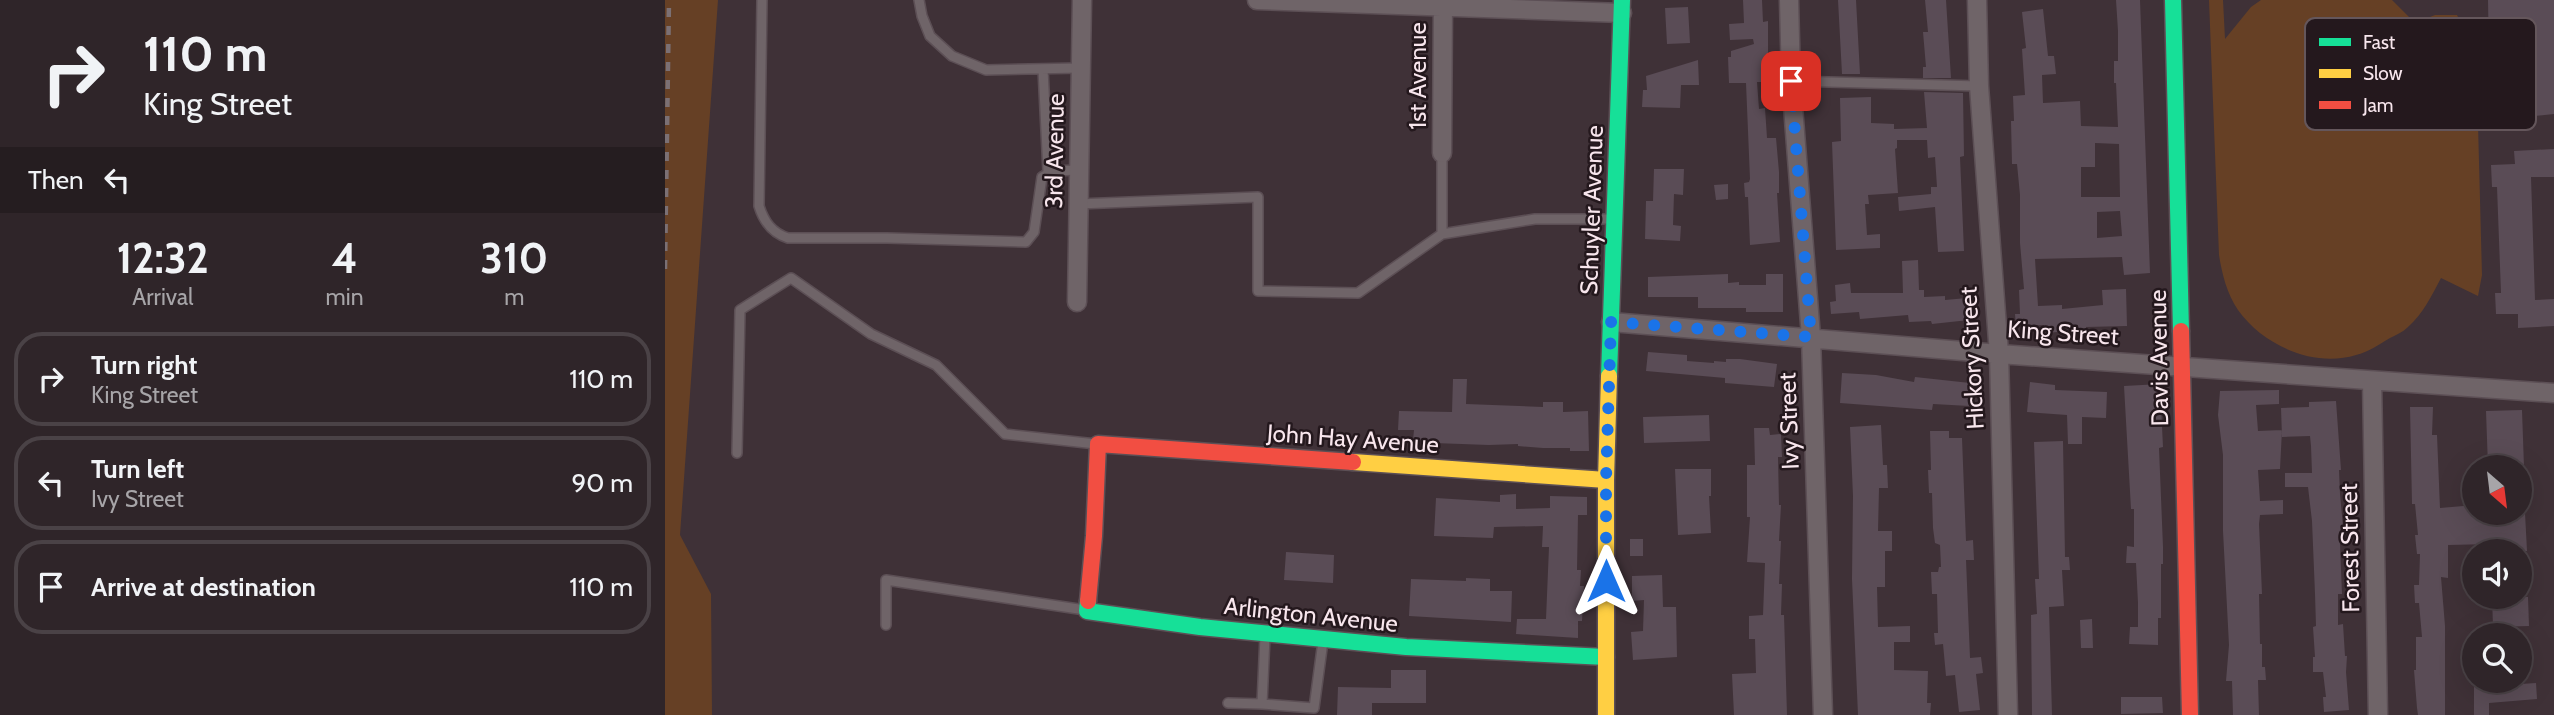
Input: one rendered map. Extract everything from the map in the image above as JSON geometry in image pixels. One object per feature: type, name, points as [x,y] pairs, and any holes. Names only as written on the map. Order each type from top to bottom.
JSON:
[{"type":"street","name":"3rd Avenue","points":[[1077,302],[1081,0]]},
{"type":"street","points":[[1266,0],[1622,7]]},
{"type":"street","name":"Ivy Street","points":[[1789,0],[1791,81],[1811,337],[1823,715]]},
{"type":"street","name":"Hickory Street","points":[[1977,0],[1979,86],[1999,354],[2008,715]]},
{"type":"street","name":"Davis Avenue","points":[[2172,0],[2190,715]]},
{"type":"street","name":"1st Avenue","points":[[1442,153],[1443,3]]},
{"type":"street","name":"Schuyler Avenue","points":[[1606,715],[1606,480],[1622,7]]},
{"type":"street","name":"King Street","points":[[1611,322],[1999,354],[2554,393]]},
{"type":"street","name":"Forest Street","points":[[2372,381],[2378,715]]},
{"type":"street","points":[[1087,611],[1098,444]]},
{"type":"street","name":"John Hay Avenue","points":[[1098,444],[1606,480]]},
{"type":"street","name":"Arlington Avenue","points":[[1087,611],[1200,627],[1406,647],[1606,657]]},
{"type":"lane","points":[[762,0],[759,206],[763,218],[780,235],[788,238],[887,237],[1026,242],[1032,238],[1034,232],[1042,177],[1048,172],[1079,170]]},
{"type":"lane","points":[[919,0],[930,36],[952,56],[986,70],[1080,68]]},
{"type":"lane","points":[[1043,69],[1048,172]]},
{"type":"lane","points":[[1791,81],[1979,86]]},
{"type":"lane","points":[[1441,234],[1442,153]]},
{"type":"lane","points":[[1078,204],[1258,197],[1258,291],[1358,293],[1441,234],[1535,219],[1615,219]]},
{"type":"lane","points":[[737,453],[740,310],[791,278],[871,334],[936,365],[1005,434],[1098,444]]},
{"type":"lane","points":[[886,625],[886,580],[1087,611]]},
{"type":"lane","points":[[1262,704],[1265,633]]},
{"type":"lane","points":[[1229,704],[1314,708],[1323,639]]},
{"type":"shaded area","points":[[665,0],[718,0],[680,535],[711,594],[712,715],[665,715]]},
{"type":"shaded area","points":[[2209,0],[2223,0],[2225,39],[2251,7],[2261,0],[2392,0],[2410,18],[2305,18],[2305,130],[2478,130],[2482,275],[2478,296],[2441,278],[2423,310],[2406,329],[2356,355],[2340,358],[2306,356],[2275,343],[2248,323],[2231,297],[2223,277],[2219,255]]},
{"type":"shaded area","points":[[2435,15],[2457,15],[2459,18],[2428,18]]},
{"type":"building","points":[[1743,0],[1762,0],[1763,22],[1768,21],[1768,82],[1757,82],[1759,109],[1765,108],[1767,138],[1776,138],[1779,172],[1777,193],[1780,242],[1750,245],[1748,197],[1745,197],[1744,183],[1750,179],[1746,83],[1729,83],[1728,57],[1731,57],[1731,51],[1754,44],[1753,39],[1730,40],[1729,24],[1744,23]]},
{"type":"building","points":[[1838,0],[1856,0],[1860,74],[1842,74]]},
{"type":"building","points":[[1925,0],[1946,0],[1951,78],[1923,78],[1923,67],[1926,67],[1923,32],[1928,32]]},
{"type":"building","points":[[2116,0],[2140,0],[2150,273],[2124,275],[2122,257],[2035,259],[2038,306],[2062,305],[2062,309],[2103,305],[2102,290],[2126,289],[2127,326],[2086,327],[2086,330],[2044,333],[2044,325],[2016,326],[2015,314],[2020,314],[2019,290],[2024,289],[2020,195],[2017,164],[2012,164],[2011,121],[2014,121],[2013,96],[2025,95],[2022,49],[2026,48],[2022,12],[2043,9],[2048,56],[2054,56],[2056,74],[2042,75],[2043,103],[2080,101],[2081,126],[2118,127],[2114,61],[2118,61]],"holes":[[[2095,143],[2119,144],[2120,197],[2081,197],[2081,167],[2095,167]],[[2120,211],[2122,236],[2097,238],[2097,212]]]},
{"type":"building","points":[[2488,0],[2554,0],[2554,114],[2536,116],[2536,18],[2488,18]]},
{"type":"building","points":[[1688,7],[1690,43],[1667,44],[1665,8]]},
{"type":"building","points":[[1698,60],[1699,85],[1681,85],[1680,108],[1642,107],[1643,90],[1647,90],[1646,76]]},
{"type":"building","points":[[1924,92],[1963,93],[1964,156],[1960,157],[1964,251],[1938,252],[1935,207],[1899,211],[1898,197],[1931,194],[1931,187],[1937,187],[1935,157],[1928,158],[1927,140],[1897,140],[1895,149],[1898,193],[1868,195],[1869,204],[1865,204],[1867,235],[1880,234],[1880,248],[1836,250],[1832,142],[1841,141],[1840,98],[1871,97],[1871,123],[1894,124],[1894,129],[1927,128]]},
{"type":"building","points":[[2554,149],[2554,177],[2531,177],[2535,300],[2554,299],[2554,326],[2518,328],[2518,314],[2496,314],[2495,293],[2501,293],[2497,187],[2492,187],[2491,165],[2515,164],[2514,151]]},
{"type":"building","points":[[1654,169],[1684,169],[1683,195],[1674,194],[1673,225],[1681,226],[1680,241],[1645,239],[1646,201],[1653,201]]},
{"type":"building","points":[[1728,184],[1728,199],[1716,200],[1714,185]]},
{"type":"building","points":[[1918,260],[1919,290],[1924,290],[1924,297],[1945,296],[1945,300],[1967,298],[1969,320],[1932,324],[1931,321],[1909,322],[1908,315],[1860,319],[1859,312],[1831,314],[1830,302],[1836,301],[1835,285],[1850,283],[1851,293],[1903,293],[1902,261]]},
{"type":"building","points":[[1728,274],[1728,283],[1766,285],[1766,274],[1783,274],[1783,312],[1746,312],[1746,308],[1698,308],[1698,297],[1648,297],[1648,277]]},
{"type":"building","points":[[1648,352],[1687,355],[1687,361],[1714,363],[1726,362],[1726,359],[1740,359],[1777,364],[1774,387],[1725,383],[1725,378],[1646,371]]},
{"type":"building","points":[[1842,373],[1876,375],[1914,382],[1915,377],[1970,383],[1969,406],[1933,404],[1932,410],[1840,403]]},
{"type":"building","points":[[1453,379],[1467,379],[1466,404],[1543,407],[1543,402],[1563,402],[1563,412],[1588,411],[1589,451],[1518,444],[1434,443],[1413,440],[1414,430],[1398,430],[1399,411],[1452,412]]},
{"type":"building","points":[[2030,382],[2055,385],[2055,390],[2107,392],[2106,418],[2082,417],[2082,444],[2068,444],[2067,415],[2027,412]]},
{"type":"building","points":[[2160,384],[2163,564],[2158,645],[2129,644],[2130,627],[2138,627],[2138,603],[2136,563],[2126,563],[2127,546],[2134,547],[2134,509],[2131,509],[2124,386]]},
{"type":"building","points":[[2279,390],[2279,404],[2256,405],[2258,431],[2282,430],[2280,469],[2258,470],[2260,501],[2283,500],[2283,514],[2260,515],[2259,524],[2262,594],[2259,594],[2260,644],[2266,680],[2258,680],[2259,715],[2233,715],[2232,681],[2226,681],[2229,645],[2223,531],[2223,455],[2218,415],[2220,391]]},
{"type":"building","points":[[2336,401],[2343,527],[2343,544],[2340,544],[2342,594],[2338,594],[2338,625],[2343,624],[2349,710],[2324,712],[2323,697],[2326,697],[2323,672],[2313,672],[2313,627],[2316,626],[2308,487],[2285,487],[2285,473],[2312,473],[2310,436],[2282,437],[2281,408],[2309,407],[2309,402]]},
{"type":"building","points":[[2410,407],[2433,407],[2432,435],[2437,435],[2440,508],[2462,506],[2462,525],[2526,525],[2526,539],[2462,539],[2462,545],[2448,545],[2448,578],[2441,577],[2445,626],[2445,715],[2418,715],[2414,670],[2416,637],[2422,637],[2419,603],[2415,603],[2414,585],[2419,585],[2420,554],[2417,554],[2415,535],[2418,535],[2415,504],[2412,504]]},
{"type":"building","points":[[2522,410],[2524,455],[2488,455],[2486,411]]},
{"type":"building","points":[[1709,415],[1710,441],[1644,443],[1643,417]]},
{"type":"building","points":[[1881,425],[1883,465],[1887,465],[1888,488],[1879,488],[1878,531],[1892,531],[1892,551],[1885,551],[1885,587],[1877,587],[1878,627],[1910,626],[1910,642],[1894,642],[1894,670],[1928,671],[1927,703],[1931,703],[1930,715],[1858,715],[1852,579],[1850,427]]},
{"type":"building","points":[[1754,428],[1769,428],[1770,435],[1781,434],[1782,457],[1778,457],[1781,505],[1779,584],[1782,584],[1781,615],[1784,615],[1787,715],[1734,715],[1732,674],[1756,673],[1755,639],[1749,639],[1749,616],[1763,615],[1765,563],[1747,562],[1750,517],[1747,517],[1747,465],[1755,465]]},
{"type":"building","points":[[1930,431],[1949,431],[1949,438],[1962,438],[1966,541],[1973,540],[1974,560],[1966,560],[1970,658],[1981,657],[1983,673],[1976,674],[1980,710],[1959,712],[1955,675],[1946,676],[1943,644],[1935,645],[1934,633],[1938,633],[1937,594],[1932,594],[1931,572],[1938,572],[1941,567],[1940,545],[1935,543],[1933,528],[1932,493],[1929,493]]},
{"type":"building","points":[[2063,441],[2065,557],[2069,557],[2070,570],[2062,570],[2064,606],[2049,607],[2052,715],[2032,715],[2031,615],[2037,614],[2035,579],[2039,579],[2034,442]]},
{"type":"building","points":[[1675,469],[1711,469],[1711,533],[1678,535]]},
{"type":"building","points":[[1516,494],[1516,509],[1550,508],[1550,496],[1587,497],[1587,515],[1578,515],[1577,570],[1581,570],[1580,586],[1584,586],[1578,638],[1516,634],[1517,619],[1546,619],[1549,547],[1542,547],[1543,526],[1494,527],[1493,538],[1434,536],[1436,498],[1500,502],[1500,495]]},
{"type":"building","points":[[1630,539],[1643,539],[1643,556],[1630,556]]},
{"type":"building","points":[[1286,552],[1334,555],[1333,583],[1284,580]]},
{"type":"building","points":[[1662,575],[1663,607],[1676,607],[1677,657],[1633,660],[1631,632],[1643,631],[1644,600],[1632,601],[1632,576]]},
{"type":"building","points":[[1466,578],[1490,579],[1490,591],[1512,591],[1511,622],[1409,616],[1411,579],[1466,581]]},
{"type":"building","points":[[2492,609],[2528,609],[2529,623],[2493,623]]},
{"type":"building","points":[[2092,619],[2093,648],[2081,648],[2080,620]]},
{"type":"building","points":[[1391,670],[1426,670],[1426,703],[1372,703],[1372,715],[1337,715],[1338,687],[1391,688]]},
{"type":"building","points":[[2532,683],[2536,683],[2537,699],[2489,703],[2489,715],[2474,715],[2474,693],[2532,693]]},
{"type":"building","points":[[2121,697],[2162,697],[2163,713],[2121,714]]},
{"type":"railway","points":[[665,269],[669,0]]},
{"type":"traffic: fast","points":[[1609,376],[1622,0]]},
{"type":"traffic: fast","points":[[2173,0],[2181,331]]},
{"type":"traffic: fast","points":[[1088,601],[1087,611],[1200,627],[1406,647],[1606,657]]},
{"type":"traffic: slow","points":[[1606,715],[1609,376]]},
{"type":"traffic: slow","points":[[1353,462],[1606,480]]},
{"type":"traffic: jam","points":[[2181,331],[2190,715]]},
{"type":"traffic: jam","points":[[1088,601],[1098,444],[1353,462]]},
{"type":"route","points":[[1606,581],[1611,322],[1811,337],[1791,81]]}]
